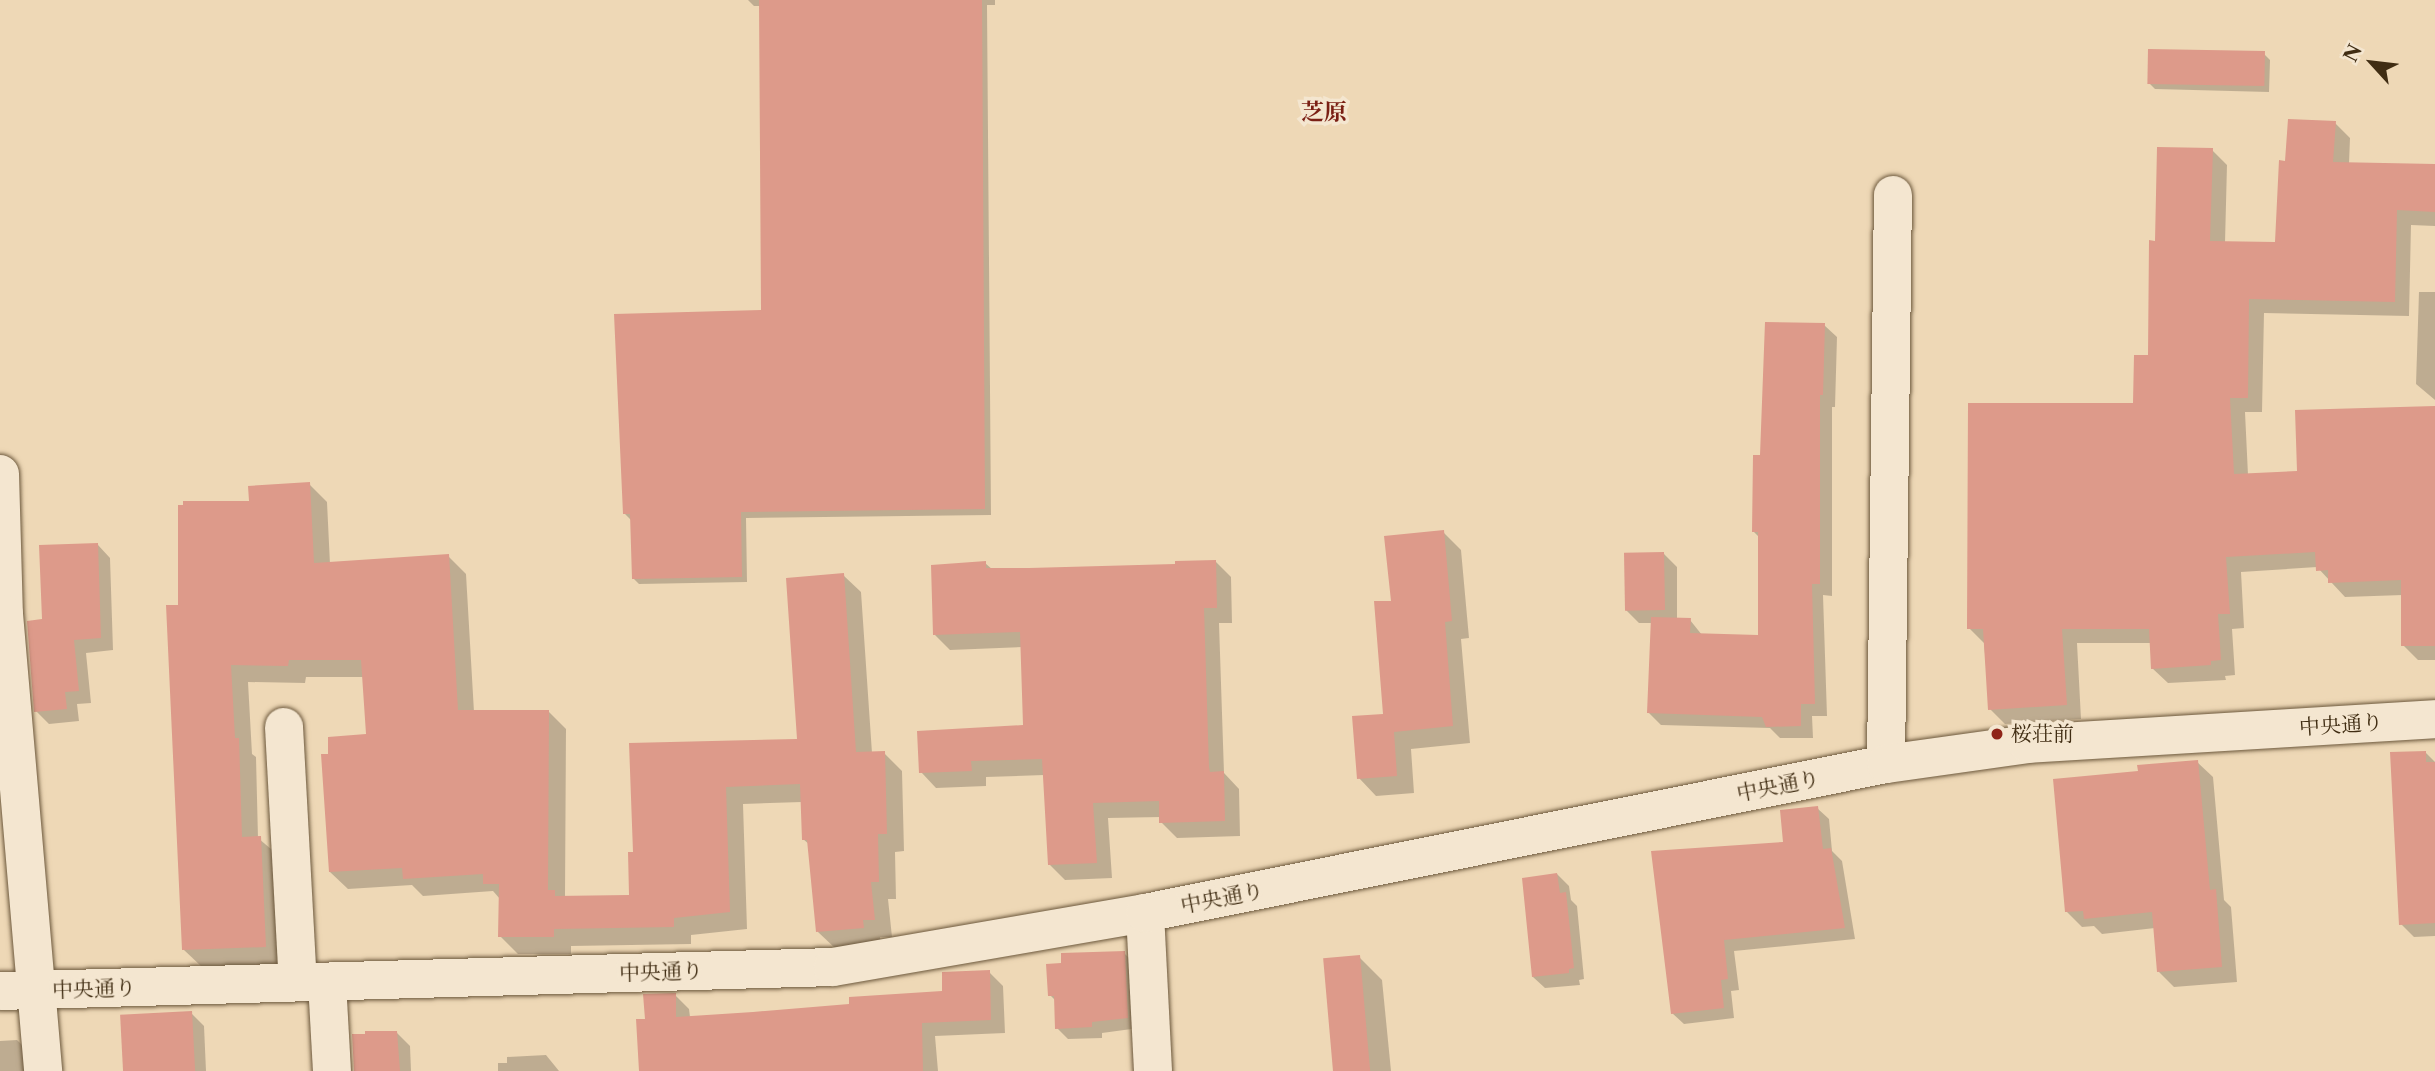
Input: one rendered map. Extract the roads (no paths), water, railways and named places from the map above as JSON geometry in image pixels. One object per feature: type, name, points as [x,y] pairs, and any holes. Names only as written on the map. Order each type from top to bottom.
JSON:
[{"type":"street","points":[[1886,764],[1893,195]]},
{"type":"street","points":[[0,474],[19,991],[43,1071]]},
{"type":"street","name":"中央通り","points":[[19,991],[833,967],[1145,914],[1886,764],[2028,744],[2435,719]]},
{"type":"street","points":[[284,727],[312,982],[332,1071]]},
{"type":"street","points":[[1145,914],[1153,1071]]},
{"type":"place","name":"桜荘前","points":[[1997,734]]},
{"type":"district","name":"芝原","points":[[1324,112]]}]
